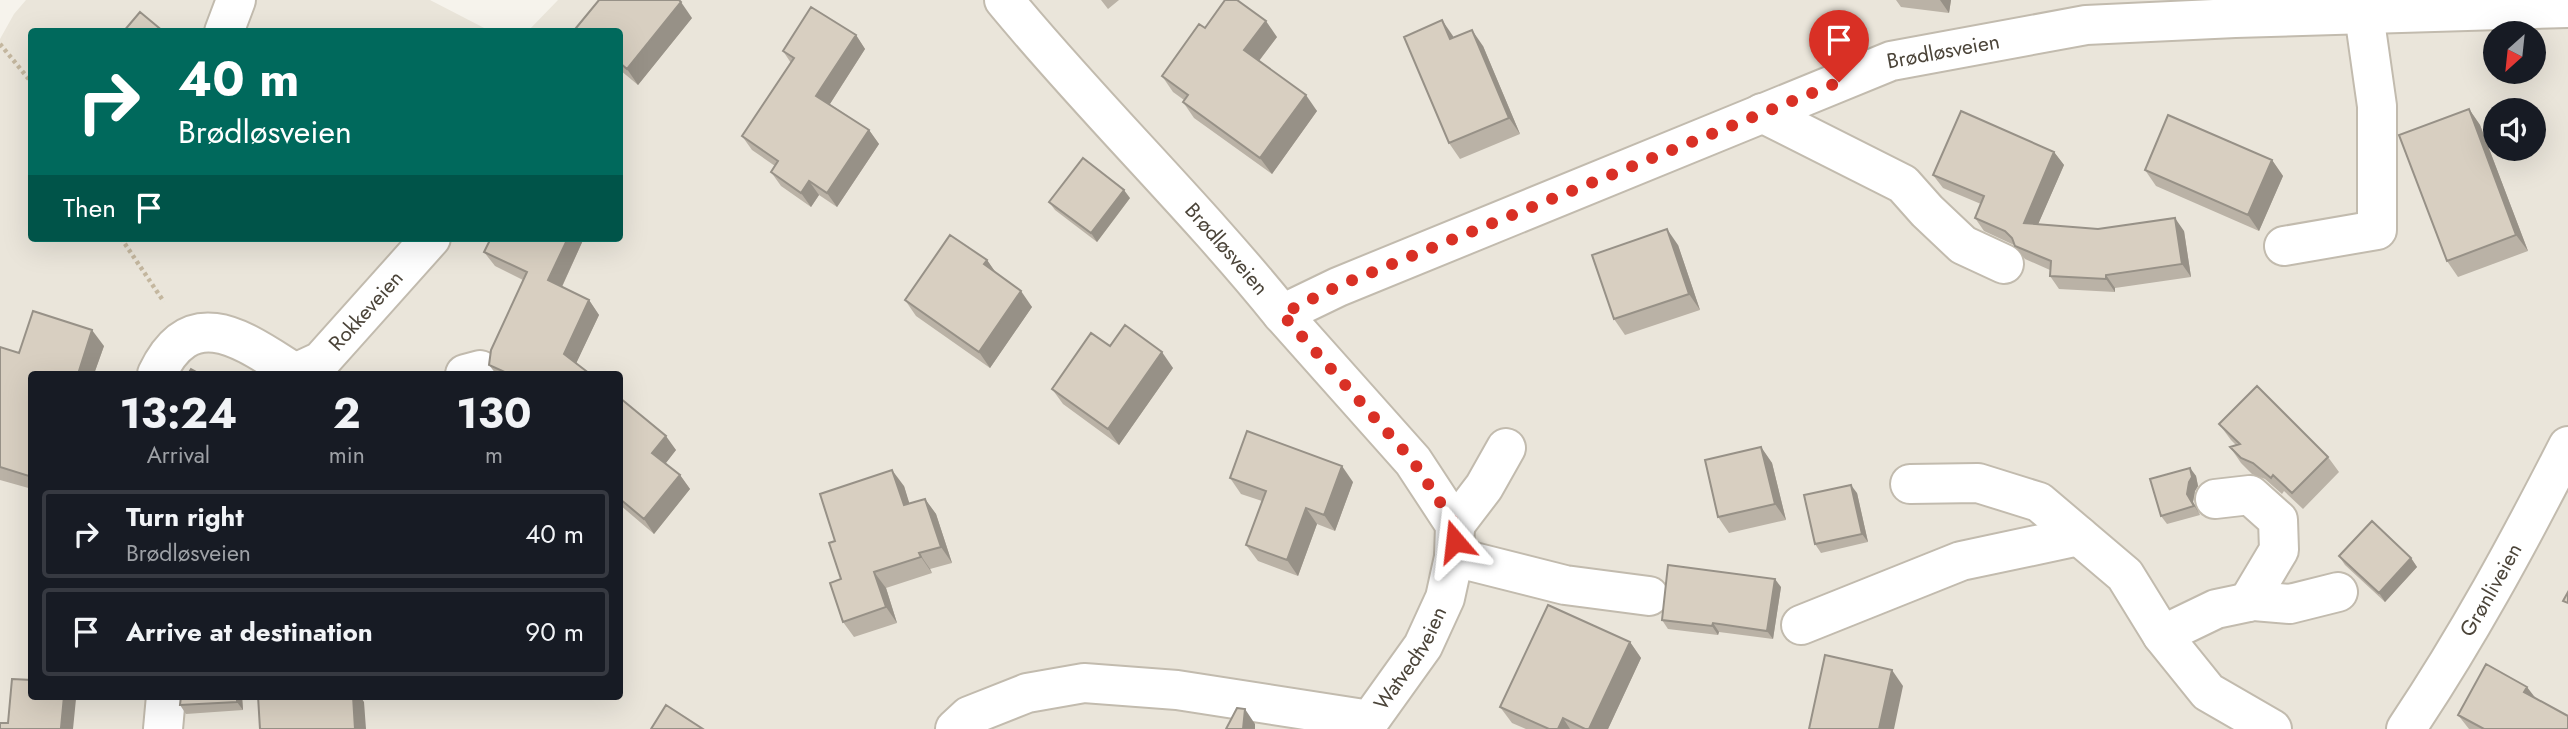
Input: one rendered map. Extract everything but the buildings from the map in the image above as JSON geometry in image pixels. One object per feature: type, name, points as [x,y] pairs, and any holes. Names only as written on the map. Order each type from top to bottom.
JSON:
[{"type":"street","points":[[225,28],[236,0]]},
{"type":"street","name":"Brødløsveien","points":[[1004,0],[1111,124],[1231,251],[1282,314],[1338,286],[1891,61],[2086,25],[2231,9],[2568,8]]},
{"type":"street","points":[[2284,246],[2378,230],[2377,106],[2362,7]]},
{"type":"street","points":[[1762,113],[1903,184],[1963,245],[2004,264]]},
{"type":"street","name":"Rokkeveien","points":[[301,371],[321,360],[427,242]]},
{"type":"street","points":[[1282,314],[1413,461],[1455,541],[1564,585],[1649,596]]},
{"type":"street","name":"Rokkeveien","points":[[190,336],[218,332],[248,343],[291,371]]},
{"type":"street","points":[[158,371],[166,355],[190,336]]},
{"type":"street","name":"Grønliveien","points":[[2406,729],[2451,662],[2498,580],[2568,446]]},
{"type":"street","points":[[1455,541],[1506,448]]},
{"type":"street","points":[[1910,484],[1978,483],[2039,502],[2125,575],[2162,635],[2208,692],[2272,729]]},
{"type":"street","points":[[2215,499],[2250,495],[2278,520],[2279,550],[2248,602]]},
{"type":"street","points":[[1801,625],[1961,561],[2079,536]]},
{"type":"street","name":"Watvedtveien","points":[[955,729],[969,716],[1027,693],[1084,682],[1177,690],[1370,724],[1423,646],[1445,598],[1455,541]]},
{"type":"street","points":[[2162,635],[2216,609],[2248,602],[2290,604],[2337,592]]},
{"type":"street","points":[[163,729],[166,700]]},
{"type":"path","points":[[0,44],[28,78]]},
{"type":"path","points":[[124,242],[150,284],[190,336]]},
{"type":"shaded area","points":[[26,0],[430,0],[484,28],[28,28],[28,242],[623,242],[623,28],[531,28],[558,0],[2568,0],[2568,729],[0,729],[0,39],[14,14]]},
{"type":"route","points":[[1455,541],[1455,525],[1413,461],[1282,314],[1338,286],[1839,82]]}]
